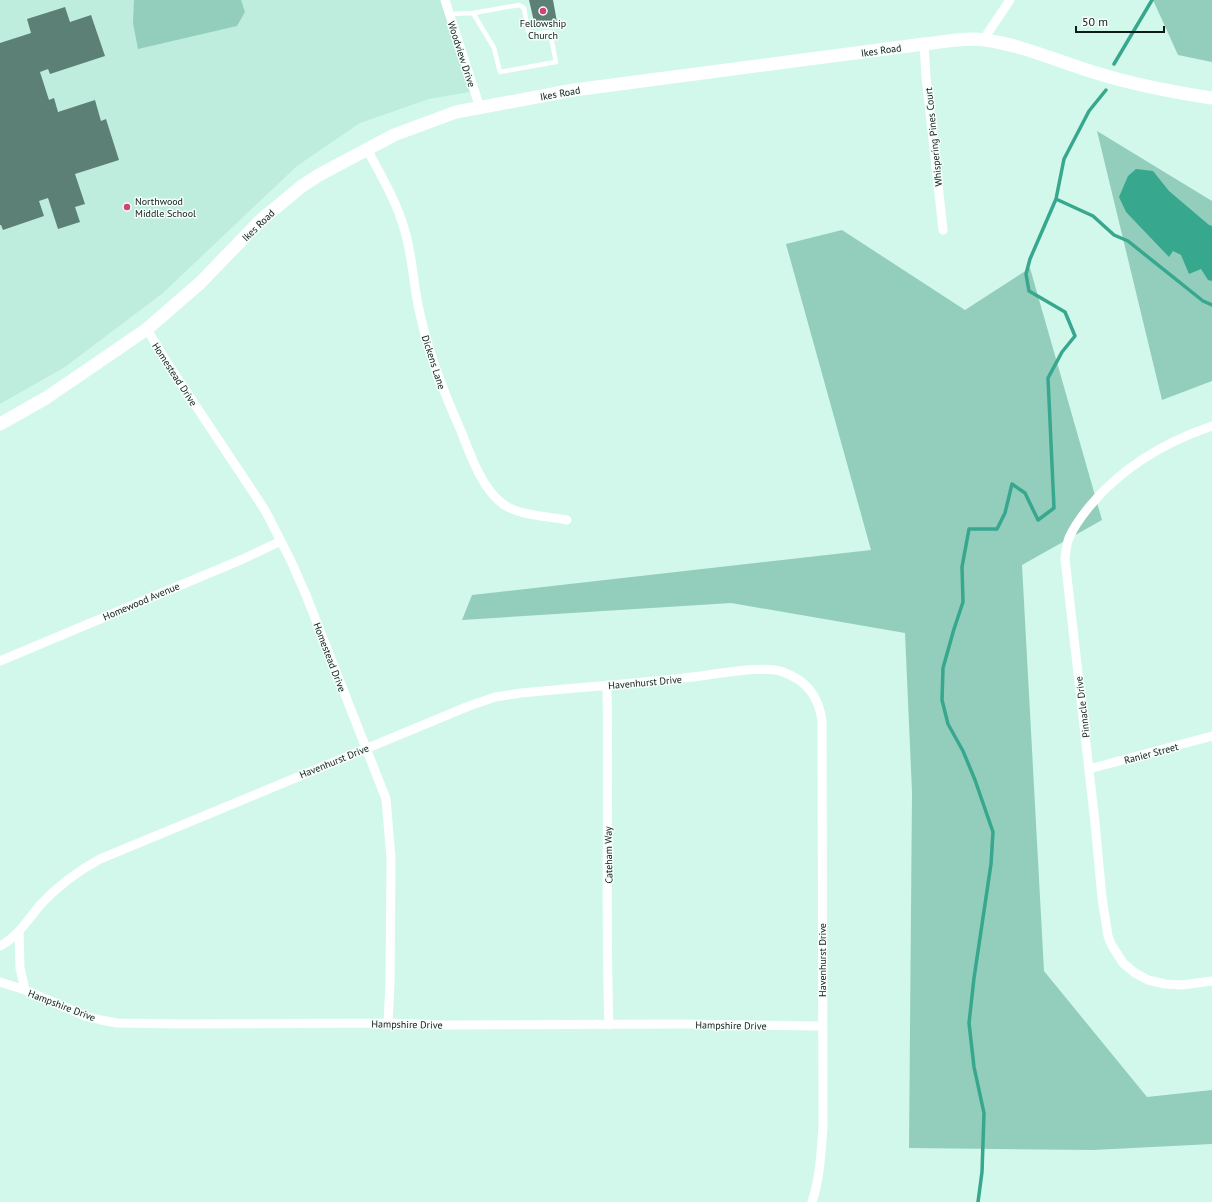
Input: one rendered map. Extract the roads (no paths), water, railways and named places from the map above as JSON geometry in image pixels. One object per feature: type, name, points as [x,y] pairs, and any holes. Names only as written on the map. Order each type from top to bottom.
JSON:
[{"type":"street","name":"Woodview Drive","points":[[445,0],[480,108]]},
{"type":"street","points":[[983,40],[1010,0]]},
{"type":"street","name":"Ikes Road","points":[[0,424],[46,398],[147,329],[200,283],[261,220],[283,201],[319,175],[367,148],[394,135],[430,120],[456,112],[597,87],[960,40],[983,40],[1023,48],[1121,80],[1212,98]]},
{"type":"street","name":"Whispering Pines Court","points":[[924,44],[942,230]]},
{"type":"street","name":"Dickens Lane","points":[[367,148],[394,201],[404,228],[409,247],[419,313],[431,356],[468,449],[485,483],[493,495],[503,504],[511,508],[527,513],[567,520]]},
{"type":"street","name":"Homestead Drive","points":[[147,329],[166,361],[255,495],[281,541],[306,595],[386,799],[390,858],[390,983],[388,1023]]},
{"type":"street","name":"Pinnacle Drive","points":[[1212,426],[1187,435],[1161,448],[1114,481],[1097,497],[1080,518],[1070,537],[1065,559],[1102,898],[1108,936],[1114,951],[1123,963],[1135,973],[1148,980],[1158,983],[1182,985],[1212,981]]},
{"type":"street","name":"Homewood Avenue","points":[[0,661],[281,541]]},
{"type":"street","name":"Havenhurst Drive","points":[[0,946],[19,931],[41,904],[60,886],[82,869],[100,859],[469,706],[495,697],[521,693],[764,669],[782,671],[795,677],[810,690],[817,702],[822,721],[822,1134],[821,1160],[812,1202]]},
{"type":"street","name":"Cateham Way","points":[[608,685],[607,856],[609,1025]]},
{"type":"street","name":"Ranier Street","points":[[1089,769],[1212,736]]},
{"type":"street","points":[[19,931],[20,968],[25,990]]},
{"type":"street","name":"Hampshire Drive","points":[[0,982],[25,990],[85,1016],[117,1022],[183,1024],[388,1023],[447,1025],[684,1024],[822,1026]]},
{"type":"lane","points":[[449,14],[473,13],[519,5],[524,8],[528,31],[534,34],[550,32],[556,62],[500,72],[494,48],[473,13]]},
{"type":"waterway","points":[[1114,64],[1152,0]]},
{"type":"waterway","points":[[978,1202],[982,1172],[984,1113],[974,1067],[969,1023],[974,978],[991,864],[993,832],[963,751],[948,724],[942,700],[943,668],[963,602],[962,567],[969,529],[997,529],[1005,513],[1012,484],[1025,493],[1038,520],[1054,508],[1048,378],[1062,352],[1075,336],[1065,312],[1029,291],[1026,274],[1030,259],[1056,199],[1064,159],[1089,111],[1106,90]]},
{"type":"waterway","points":[[1056,199],[1093,216],[1114,235],[1128,241],[1203,301],[1212,305]]},
{"type":"place","name":"Fellowship Church","points":[[543,11]]},
{"type":"place","name":"Northwood Middle School","points":[[127,207]]}]
